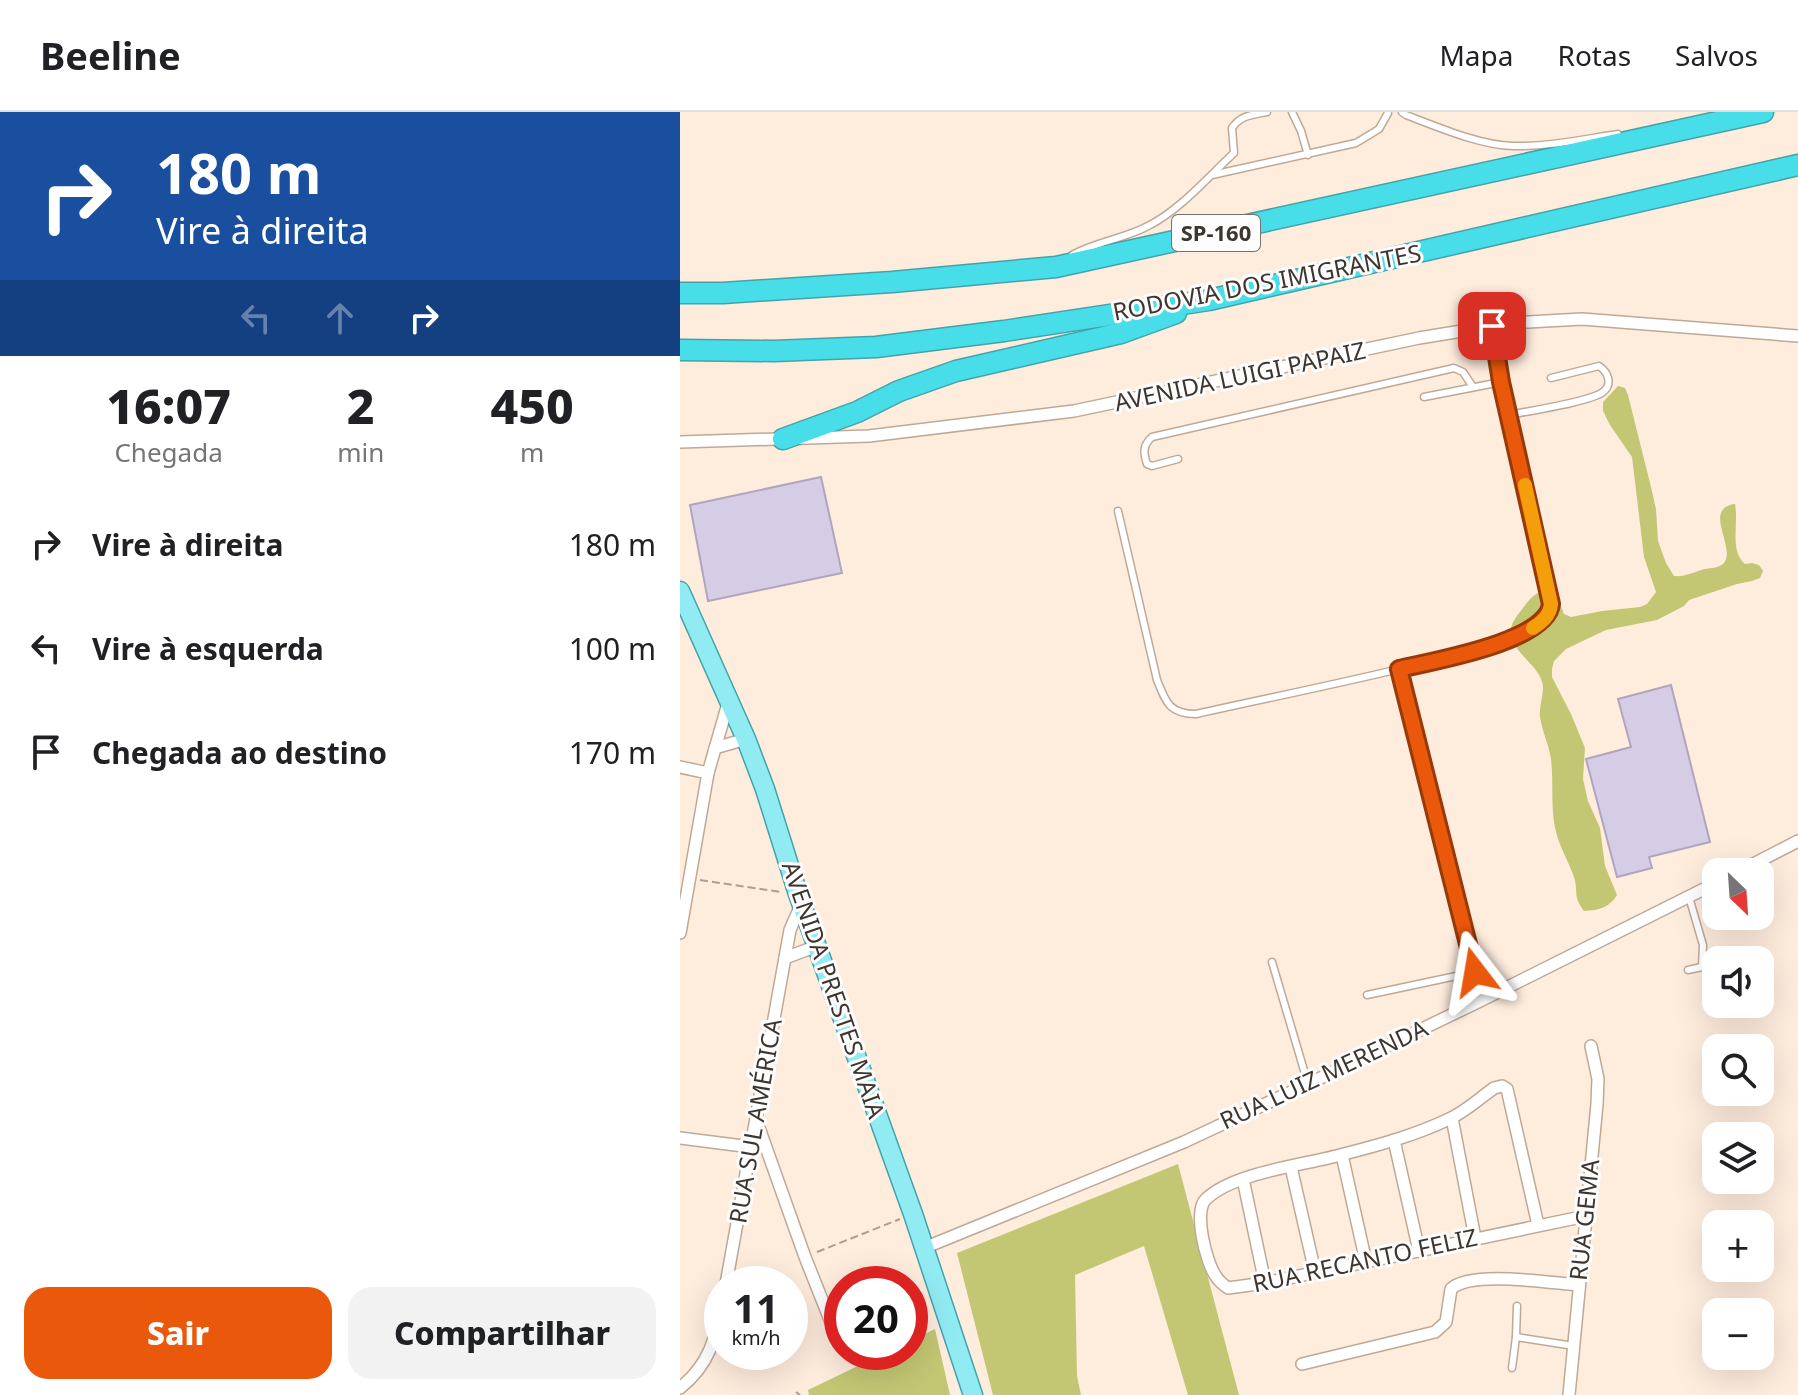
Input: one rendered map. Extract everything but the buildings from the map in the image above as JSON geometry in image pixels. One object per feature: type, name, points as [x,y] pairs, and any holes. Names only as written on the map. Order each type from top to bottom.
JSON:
[{"type":"highway","name":"SP-160","points":[[680,293],[892,282],[1056,267],[1754,114]]},
{"type":"highway","name":"RODOVIA DOS IMIGRANTES","points":[[680,350],[774,351],[876,347],[1209,300],[1798,165]]},
{"type":"highway","points":[[783,439],[857,412],[930,379],[1121,333],[1209,300]]},
{"type":"main road","name":"AVENIDA PRESTES MAIA","points":[[680,591],[765,789],[800,899],[913,1214],[973,1395]]},
{"type":"street","name":"AVENIDA LUIGI PAPAIZ","points":[[680,442],[869,436],[1074,411],[1419,338],[1530,321],[1582,319],[1798,336]]},
{"type":"street","points":[[680,933],[708,773],[729,700]]},
{"type":"street","points":[[715,748],[746,739]]},
{"type":"street","points":[[680,767],[708,773]]},
{"type":"street","points":[[1765,858],[1798,841]]},
{"type":"street","name":"RUA LUIZ MERENDA","points":[[924,1248],[1184,1142],[1480,1001],[1702,890]]},
{"type":"street","name":"RUA SUL AMÉRICA","points":[[729,1266],[790,930],[800,899]]},
{"type":"street","points":[[785,958],[817,948]]},
{"type":"street","name":"RUA GEMA","points":[[1569,1395],[1598,1079],[1591,1046]]},
{"type":"street","name":"RUA RECANTO FELIZ","points":[[1538,1225],[1507,1089],[1502,1086],[1494,1088],[1452,1118],[1394,1140],[1243,1179],[1219,1190],[1202,1203],[1200,1220],[1208,1262],[1220,1282],[1228,1288],[1586,1216]]},
{"type":"street","points":[[1452,1118],[1475,1238]]},
{"type":"street","points":[[757,1119],[824,1305]]},
{"type":"street","points":[[680,1138],[751,1147]]},
{"type":"street","points":[[1394,1140],[1419,1251]]},
{"type":"street","points":[[1342,1155],[1366,1262]]},
{"type":"street","points":[[1291,1167],[1315,1272]]},
{"type":"street","points":[[1243,1179],[1265,1283]]},
{"type":"street","points":[[1302,1364],[1435,1332],[1446,1322],[1451,1289],[1458,1284],[1499,1279],[1579,1285]]},
{"type":"street","points":[[680,1388],[704,1364]]},
{"type":"lane","points":[[1056,267],[1085,248],[1135,232],[1166,216],[1234,153],[1232,128],[1237,120],[1267,112]]},
{"type":"lane","points":[[1292,112],[1308,155]]},
{"type":"lane","points":[[1209,176],[1356,143],[1379,129],[1388,113]]},
{"type":"lane","points":[[1404,114],[1480,140],[1510,146],[1625,133]]},
{"type":"lane","points":[[1640,131],[1673,131]]},
{"type":"lane","points":[[1118,511],[1157,680],[1165,701],[1182,714],[1196,714],[1399,669],[1497,645],[1529,631],[1543,621],[1550,612],[1551,604],[1501,382],[1492,326]]},
{"type":"lane","points":[[1509,415],[1599,394],[1609,384],[1609,377],[1599,366],[1551,378]]},
{"type":"lane","points":[[1178,459],[1152,466],[1147,464],[1145,443],[1152,437],[1454,368],[1463,372],[1473,387]]},
{"type":"lane","points":[[1424,397],[1501,382]]},
{"type":"lane","points":[[1399,669],[1480,1001]]},
{"type":"lane","points":[[1689,897],[1703,946]]},
{"type":"lane","points":[[1272,962],[1308,1084]]},
{"type":"lane","points":[[1688,970],[1702,967]]},
{"type":"lane","points":[[1367,995],[1475,972]]},
{"type":"lane","points":[[1512,1368],[1517,1306]]},
{"type":"lane","points":[[1516,1337],[1574,1346]]},
{"type":"path","points":[[690,878],[800,899]]},
{"type":"path","points":[[805,1257],[913,1214]]},
{"type":"green space","points":[[1618,386],[1625,388],[1628,395],[1656,509],[1658,541],[1674,576],[1723,564],[1726,549],[1721,513],[1725,507],[1735,504],[1737,552],[1745,564],[1759,565],[1763,571],[1760,578],[1689,600],[1684,606],[1657,620],[1606,630],[1566,649],[1554,661],[1552,677],[1585,748],[1583,779],[1588,801],[1600,828],[1605,866],[1617,895],[1603,908],[1584,911],[1578,901],[1574,877],[1554,823],[1551,759],[1540,717],[1541,679],[1515,645],[1511,629],[1529,600],[1541,592],[1546,591],[1556,597],[1564,614],[1571,617],[1640,607],[1647,604],[1656,592],[1644,557],[1632,457],[1603,411],[1603,402]]},
{"type":"green space","points":[[1178,1164],[1239,1395],[1188,1395],[1144,1246],[1075,1275],[1077,1376],[1081,1395],[993,1395],[957,1253]]},
{"type":"green space","points":[[935,1329],[950,1395],[809,1395],[808,1390],[850,1370],[928,1370],[928,1332]]},
{"type":"slow traffic","points":[[1525,485],[1551,604],[1550,612],[1533,628]]},
{"type":"route","points":[[1475,972],[1399,669],[1497,645],[1529,631],[1550,612],[1551,604],[1501,382],[1492,326]]}]
